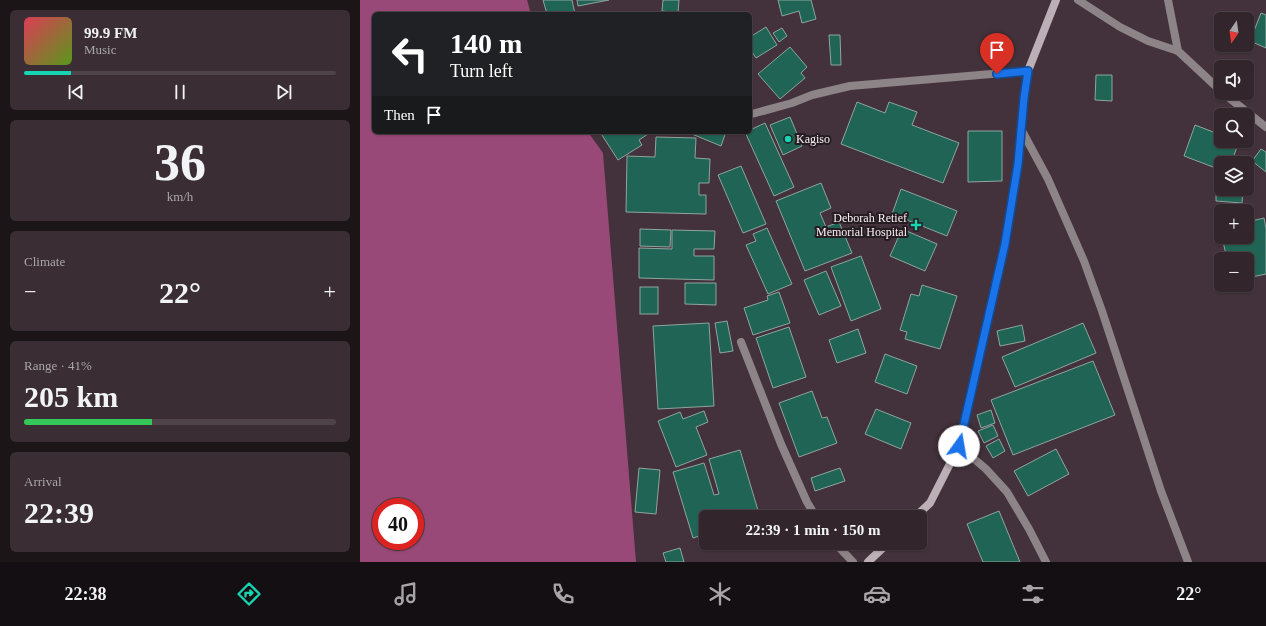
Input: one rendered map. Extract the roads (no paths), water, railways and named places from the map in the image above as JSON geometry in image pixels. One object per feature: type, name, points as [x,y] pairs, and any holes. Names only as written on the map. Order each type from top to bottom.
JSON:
[{"type":"street","points":[[922,510],[930,503],[959,446],[1005,244],[1018,164],[1028,71],[1056,0]]},
{"type":"street","points":[[1078,0],[1148,41],[1178,51],[1214,85]]},
{"type":"street","points":[[1168,0],[1178,51]]},
{"type":"street","points":[[752,114],[792,103],[812,95],[850,86],[1028,71]]},
{"type":"street","points":[[1232,100],[1266,127]]},
{"type":"street","points":[[1021,129],[1048,179],[1084,261],[1161,491],[1188,562]]},
{"type":"street","points":[[741,342],[781,444],[812,510]]},
{"type":"street","points":[[959,446],[986,469],[1007,492],[1030,529],[1046,562]]},
{"type":"street","points":[[842,550],[853,562]]},
{"type":"street","points":[[868,562],[881,550]]},
{"type":"place","name":"Kagiso","points":[[788,139]]},
{"type":"place","name":"Deborah Retief Memorial Hospital","points":[[916,225]]}]
